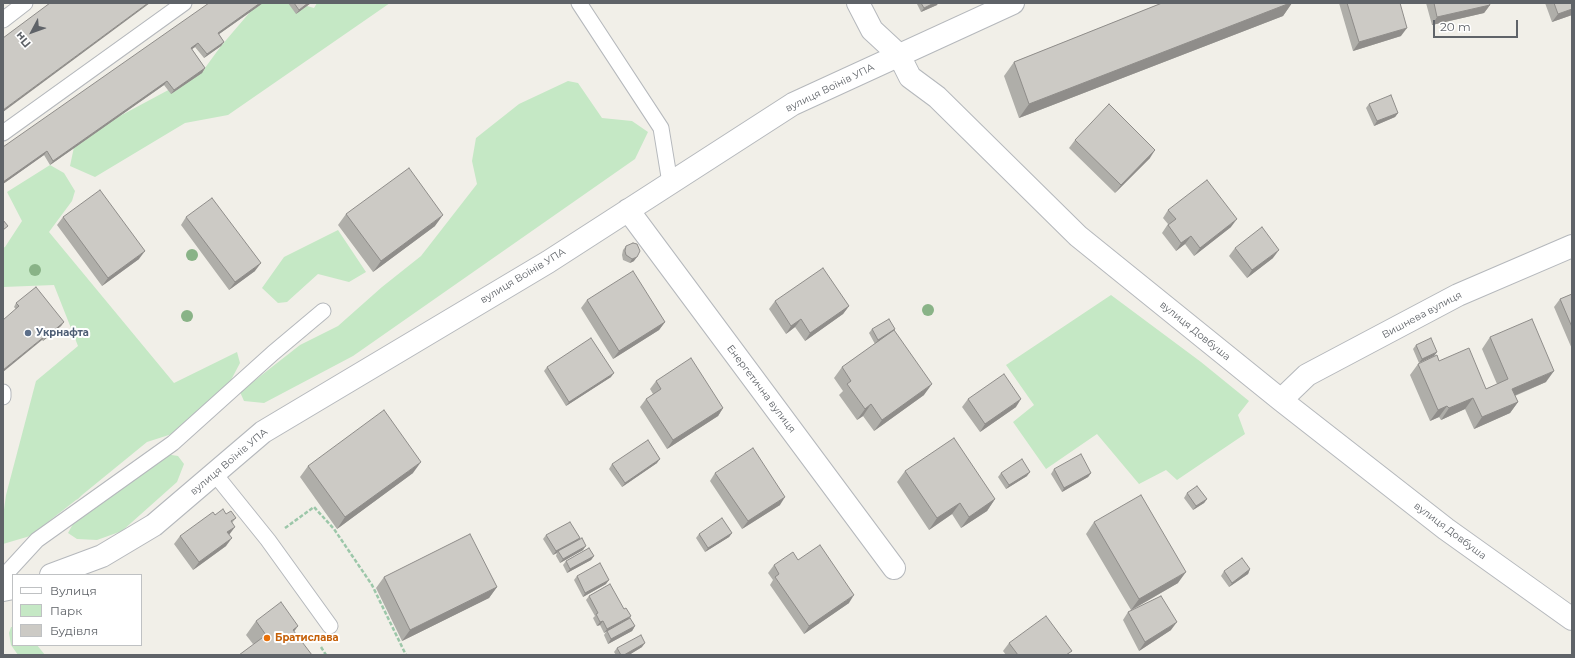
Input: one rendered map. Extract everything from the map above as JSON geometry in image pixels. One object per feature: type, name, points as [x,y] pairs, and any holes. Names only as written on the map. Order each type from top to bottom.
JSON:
[{"type":"street","name":"вулиця Довбуша","points":[[858,3],[872,30],[899,56],[910,77],[937,97],[1078,236],[1281,400],[1446,529],[1572,619]]},
{"type":"street","name":"вулиця Воїнів УПА","points":[[54,574],[102,556],[154,525],[263,432],[548,262],[793,104],[899,56],[987,8],[1013,3]]},
{"type":"street","name":"Енергетична вулиця","points":[[628,210],[894,568]]},
{"type":"street","name":"Вишнева вулиця","points":[[1281,400],[1307,375],[1451,299],[1572,246]]},
{"type":"lane","points":[[3,20],[25,3]]},
{"type":"lane","points":[[3,133],[184,3]]},
{"type":"lane","points":[[579,3],[661,128],[670,183]]},
{"type":"lane","points":[[3,577],[37,540],[173,443],[273,353],[323,311]]},
{"type":"lane","points":[[3,392],[3,397]]},
{"type":"lane","points":[[214,473],[268,540],[330,626]]},
{"type":"path","points":[[268,540],[314,507],[334,529],[372,584],[406,655]]},
{"type":"green space","points":[[261,3],[297,3],[314,8],[317,3],[390,3],[228,115],[185,123],[95,177],[70,166],[74,147],[90,132],[202,72],[221,46],[256,5]]},
{"type":"green space","points":[[568,81],[578,83],[602,118],[632,121],[648,132],[635,159],[353,356],[264,403],[244,401],[240,392],[300,345],[338,326],[382,287],[421,256],[477,184],[472,161],[476,138],[519,104]]},
{"type":"green space","points":[[50,165],[64,173],[75,191],[72,201],[49,232],[174,383],[237,352],[240,363],[222,397],[172,434],[147,442],[78,499],[30,536],[3,544],[3,517],[6,495],[36,381],[78,346],[54,285],[3,287],[3,248],[22,221],[7,192]]},
{"type":"green space","points":[[338,230],[366,272],[349,282],[318,274],[287,302],[278,303],[262,288],[284,257]]},
{"type":"green space","points":[[1111,295],[1201,362],[1249,401],[1238,415],[1245,434],[1177,480],[1166,470],[1139,484],[1097,434],[1046,469],[1013,422],[1034,405],[1006,365]]},
{"type":"green space","points":[[159,453],[178,456],[184,464],[177,482],[122,531],[97,540],[77,539],[68,533],[79,513]]},
{"type":"green space","points":[[12,627],[12,646],[38,646],[45,655],[18,655],[11,645],[9,633]]},
{"type":"building","points":[[50,3],[148,3],[3,110],[3,38]]},
{"type":"building","points":[[209,3],[260,3],[218,33],[224,42],[207,54],[198,43],[191,48],[205,68],[174,90],[167,81],[53,161],[47,151],[3,182],[3,147]]},
{"type":"building","points":[[294,3],[308,3],[299,10]]},
{"type":"building","points":[[921,3],[934,3],[924,8]]},
{"type":"building","points":[[1162,3],[1290,3],[1029,104],[1014,62]]},
{"type":"building","points":[[1347,3],[1400,3],[1407,28],[1359,42]]},
{"type":"building","points":[[1434,3],[1489,3],[1490,5],[1437,17]]},
{"type":"building","points":[[1554,3],[1572,3],[1572,9],[1558,14]]},
{"type":"building","points":[[1391,95],[1398,113],[1377,121],[1369,104]]},
{"type":"building","points":[[1109,104],[1155,150],[1121,185],[1075,140]]},
{"type":"building","points":[[409,168],[443,215],[381,261],[346,214]]},
{"type":"building","points":[[1207,180],[1237,219],[1200,248],[1191,236],[1181,243],[1168,225],[1176,219],[1168,210]]},
{"type":"building","points":[[100,190],[145,251],[108,278],[63,217]]},
{"type":"building","points":[[212,198],[261,263],[235,282],[186,217]]},
{"type":"building","points":[[3,220],[8,226],[3,230]]},
{"type":"building","points":[[1262,227],[1279,250],[1252,270],[1235,248]]},
{"type":"building","points":[[633,243],[637,244],[640,251],[637,257],[632,259],[626,255],[625,251],[626,246]]},
{"type":"building","points":[[823,268],[849,306],[810,333],[801,319],[791,326],[775,301]]},
{"type":"building","points":[[633,271],[665,322],[619,351],[587,300]]},
{"type":"building","name":"Укрнафта","points":[[36,287],[64,322],[3,370],[3,320],[19,306],[16,303]]},
{"type":"building","points":[[1572,294],[1572,327],[1560,299]]},
{"type":"building","points":[[889,319],[895,329],[878,340],[872,329]]},
{"type":"building","points":[[1532,319],[1554,371],[1512,389],[1518,402],[1482,417],[1473,398],[1449,408],[1447,406],[1438,410],[1418,364],[1437,355],[1439,361],[1469,348],[1486,389],[1508,379],[1490,337]]},
{"type":"building","points":[[894,330],[932,384],[882,420],[871,404],[865,409],[847,384],[851,381],[842,367]]},
{"type":"building","points":[[591,338],[614,373],[569,402],[547,367]]},
{"type":"building","points":[[1431,338],[1437,352],[1422,359],[1416,345]]},
{"type":"building","points":[[691,358],[723,408],[673,440],[646,399],[661,389],[656,381]]},
{"type":"building","points":[[1004,374],[1021,399],[985,424],[968,399]]},
{"type":"building","points":[[384,410],[421,462],[345,517],[308,466]]},
{"type":"building","points":[[954,438],[995,499],[969,517],[960,503],[937,518],[905,471]]},
{"type":"building","points":[[648,440],[660,459],[625,483],[612,464]]},
{"type":"building","points":[[753,448],[785,497],[748,521],[715,473]]},
{"type":"building","points":[[1081,454],[1091,473],[1064,488],[1054,469]]},
{"type":"building","points":[[1022,459],[1030,472],[1009,485],[1001,473]]},
{"type":"building","points":[[1197,486],[1207,499],[1196,506],[1187,493]]},
{"type":"building","points":[[1141,495],[1186,572],[1139,599],[1094,522]]},
{"type":"building","points":[[223,509],[226,514],[231,511],[236,518],[231,521],[235,527],[227,532],[232,538],[199,562],[180,536],[213,512],[215,515]]},
{"type":"building","points":[[722,518],[732,533],[708,548],[699,534]]},
{"type":"building","points":[[570,522],[580,538],[556,551],[546,535]]},
{"type":"building","points":[[470,534],[497,587],[410,630],[384,577]]},
{"type":"building","points":[[582,538],[586,546],[563,559],[558,551]]},
{"type":"building","points":[[820,545],[854,595],[809,626],[775,577],[779,574],[774,565],[793,552],[798,560]]},
{"type":"building","points":[[589,548],[594,556],[570,569],[566,561]]},
{"type":"building","points":[[1242,558],[1250,569],[1232,583],[1224,571]]},
{"type":"building","points":[[600,563],[609,580],[585,593],[577,576]]},
{"type":"building","points":[[610,584],[624,609],[626,608],[631,616],[607,629],[603,621],[600,622],[596,614],[598,613],[589,596]]},
{"type":"building","points":[[1161,596],[1177,622],[1145,642],[1128,612]]},
{"type":"building","points":[[281,602],[298,626],[293,630],[312,655],[239,655],[266,635],[256,621]]},
{"type":"building","points":[[1046,616],[1072,651],[1066,655],[1018,655],[1009,643]]},
{"type":"building","points":[[630,618],[635,626],[611,639],[607,631]]},
{"type":"building","points":[[641,635],[645,643],[624,655],[621,655],[617,648]]},
{"type":"place","name":"Укрнафта","points":[[28,333]]},
{"type":"place","name":"Братислава","points":[[267,638]]}]
